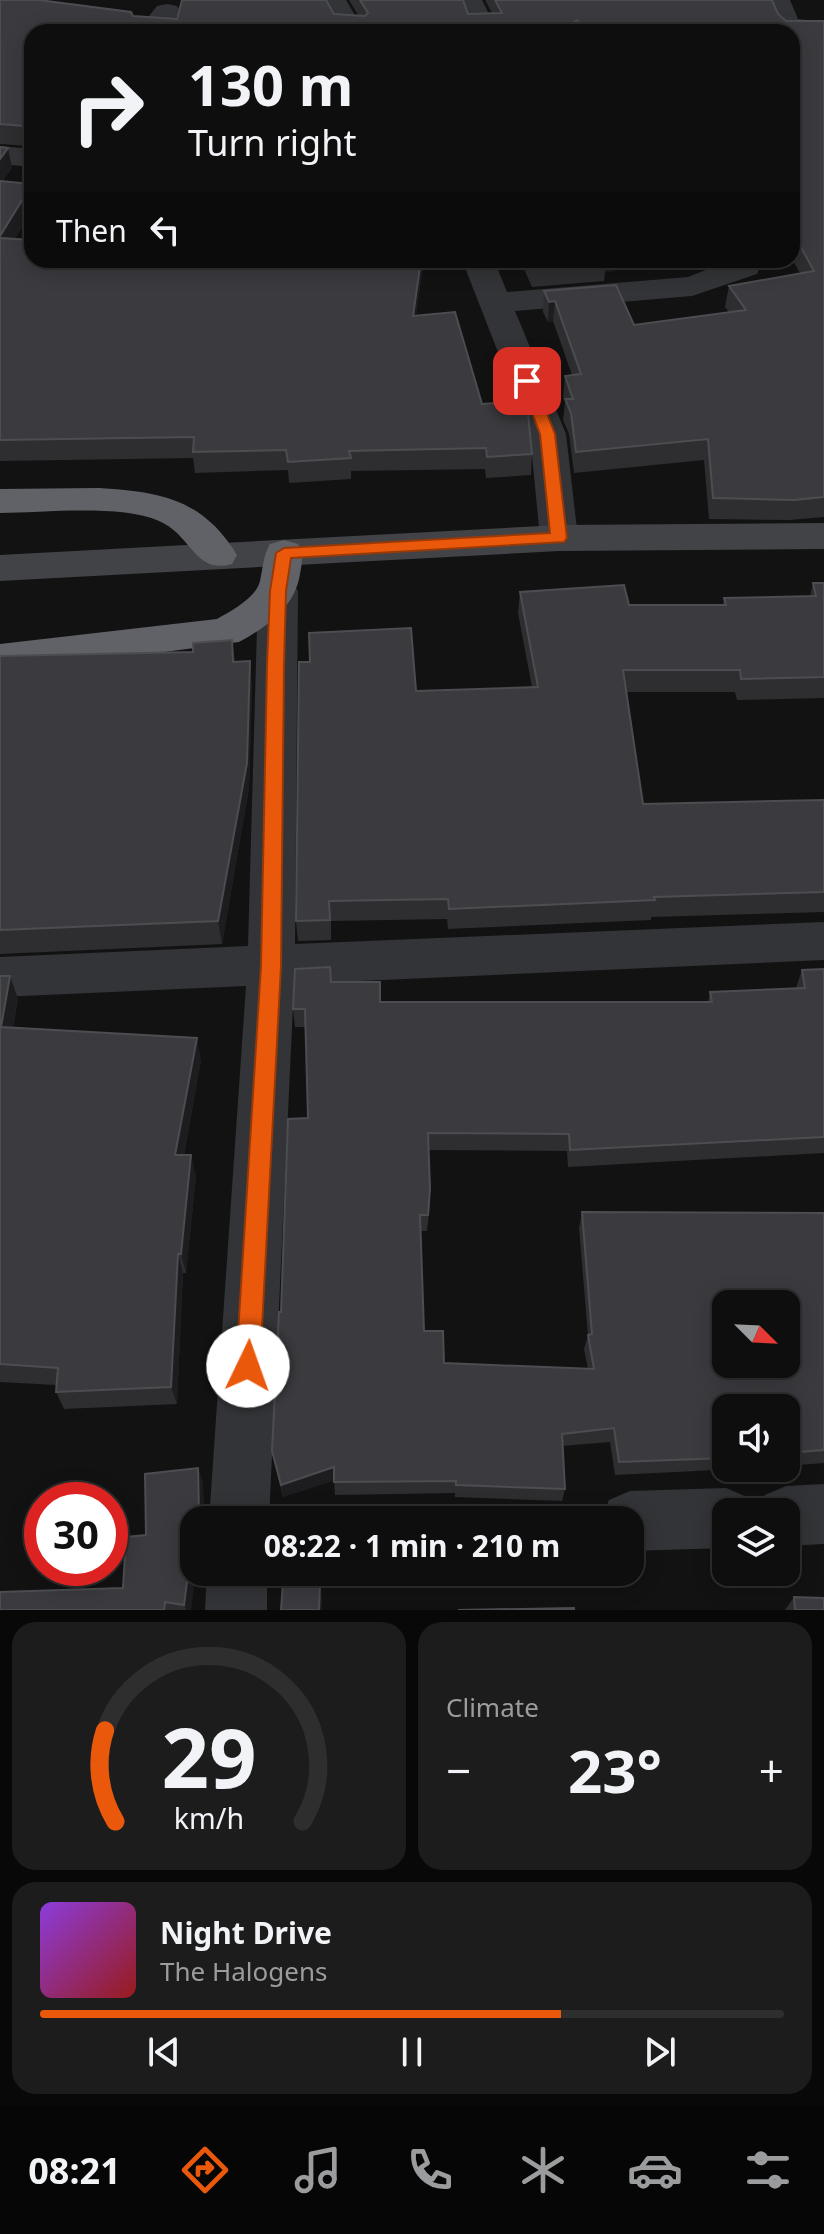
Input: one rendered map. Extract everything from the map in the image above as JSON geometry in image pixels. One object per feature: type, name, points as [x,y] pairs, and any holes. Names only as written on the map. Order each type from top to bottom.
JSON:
[{"type":"highway","points":[[0,501],[116,501],[150,505],[189,521],[218,555]]},
{"type":"highway","points":[[0,659],[225,632],[249,619],[281,572]]},
{"type":"main road","points":[[0,568],[218,555],[281,572],[559,538],[824,536]]},
{"type":"street","points":[[333,0],[346,24]]},
{"type":"street","points":[[469,0],[480,24]]},
{"type":"street","points":[[777,0],[786,24]]},
{"type":"street","points":[[800,27],[824,30]]},
{"type":"street","points":[[0,155],[24,157]]},
{"type":"street","points":[[481,268],[548,434],[559,538]]},
{"type":"street","points":[[496,303],[692,286],[743,268]]},
{"type":"street","points":[[240,1506],[271,966],[281,572]]},
{"type":"street","points":[[0,977],[824,941]]},
{"type":"street","points":[[800,1515],[824,1514]]},
{"type":"street","points":[[644,1521],[712,1518]]},
{"type":"street","points":[[236,1610],[237,1586]]},
{"type":"building","points":[[0,0],[39,0],[131,12],[133,16],[177,19],[182,0],[326,0],[334,14],[365,16],[368,13],[360,0],[463,0],[468,14],[502,13],[495,0],[772,0],[778,14],[786,21],[824,21],[824,497],[794,500],[713,498],[708,439],[576,452],[571,413],[565,399],[573,399],[565,376],[581,374],[555,301],[549,302],[544,291],[616,285],[634,325],[746,310],[729,286],[814,271],[800,246],[800,24],[581,24],[577,20],[572,24],[24,24],[24,126],[0,124]]},
{"type":"building","points":[[0,147],[8,148],[0,159]]},
{"type":"building","points":[[0,181],[24,183],[24,197],[0,236]]},
{"type":"building","points":[[0,238],[24,240],[24,268],[420,268],[413,316],[455,312],[482,404],[523,401],[528,414],[532,454],[487,457],[486,448],[349,451],[351,458],[288,462],[286,450],[193,452],[194,437],[0,440]]},
{"type":"building","points":[[813,583],[824,583],[824,677],[741,679],[740,670],[623,670],[643,804],[824,800],[824,892],[654,897],[655,900],[449,909],[448,899],[329,901],[330,920],[296,921],[299,662],[310,662],[309,633],[411,628],[416,691],[538,687],[520,592],[624,585],[629,605],[726,605],[724,598],[816,596]]},
{"type":"building","points":[[232,640],[233,662],[250,661],[247,763],[218,921],[0,930],[0,656],[193,652],[193,643]]},
{"type":"building","points":[[330,967],[331,982],[380,982],[380,1002],[712,1002],[710,992],[805,988],[802,970],[824,969],[824,1137],[570,1150],[569,1134],[428,1133],[428,1215],[420,1215],[424,1331],[443,1331],[444,1363],[594,1369],[588,1335],[592,1334],[582,1212],[824,1213],[824,1450],[800,1452],[800,1394],[712,1394],[712,1459],[619,1462],[614,1428],[562,1434],[565,1489],[456,1485],[456,1481],[334,1482],[334,1467],[281,1485],[272,1451],[288,1119],[308,1118],[305,1009],[293,1009],[295,969]]},
{"type":"building","points":[[0,976],[10,976],[1,1027],[197,1038],[175,1155],[191,1155],[181,1254],[178,1254],[171,1387],[56,1392],[58,1368],[0,1364]]},
{"type":"building","points":[[198,1468],[199,1506],[180,1506],[180,1586],[186,1586],[184,1605],[165,1602],[164,1610],[0,1610],[0,1592],[128,1586],[128,1537],[146,1535],[145,1474]]},
{"type":"building","points":[[283,1586],[320,1586],[319,1610],[281,1610]]},
{"type":"building","points":[[794,1597],[824,1598],[824,1610],[795,1610]]},
{"type":"building","points":[[574,1608],[574,1610],[458,1610]]},
{"type":"route","points":[[248,1366],[271,966],[275,665],[278,591],[284,553],[559,538],[548,434],[527,381]]}]
